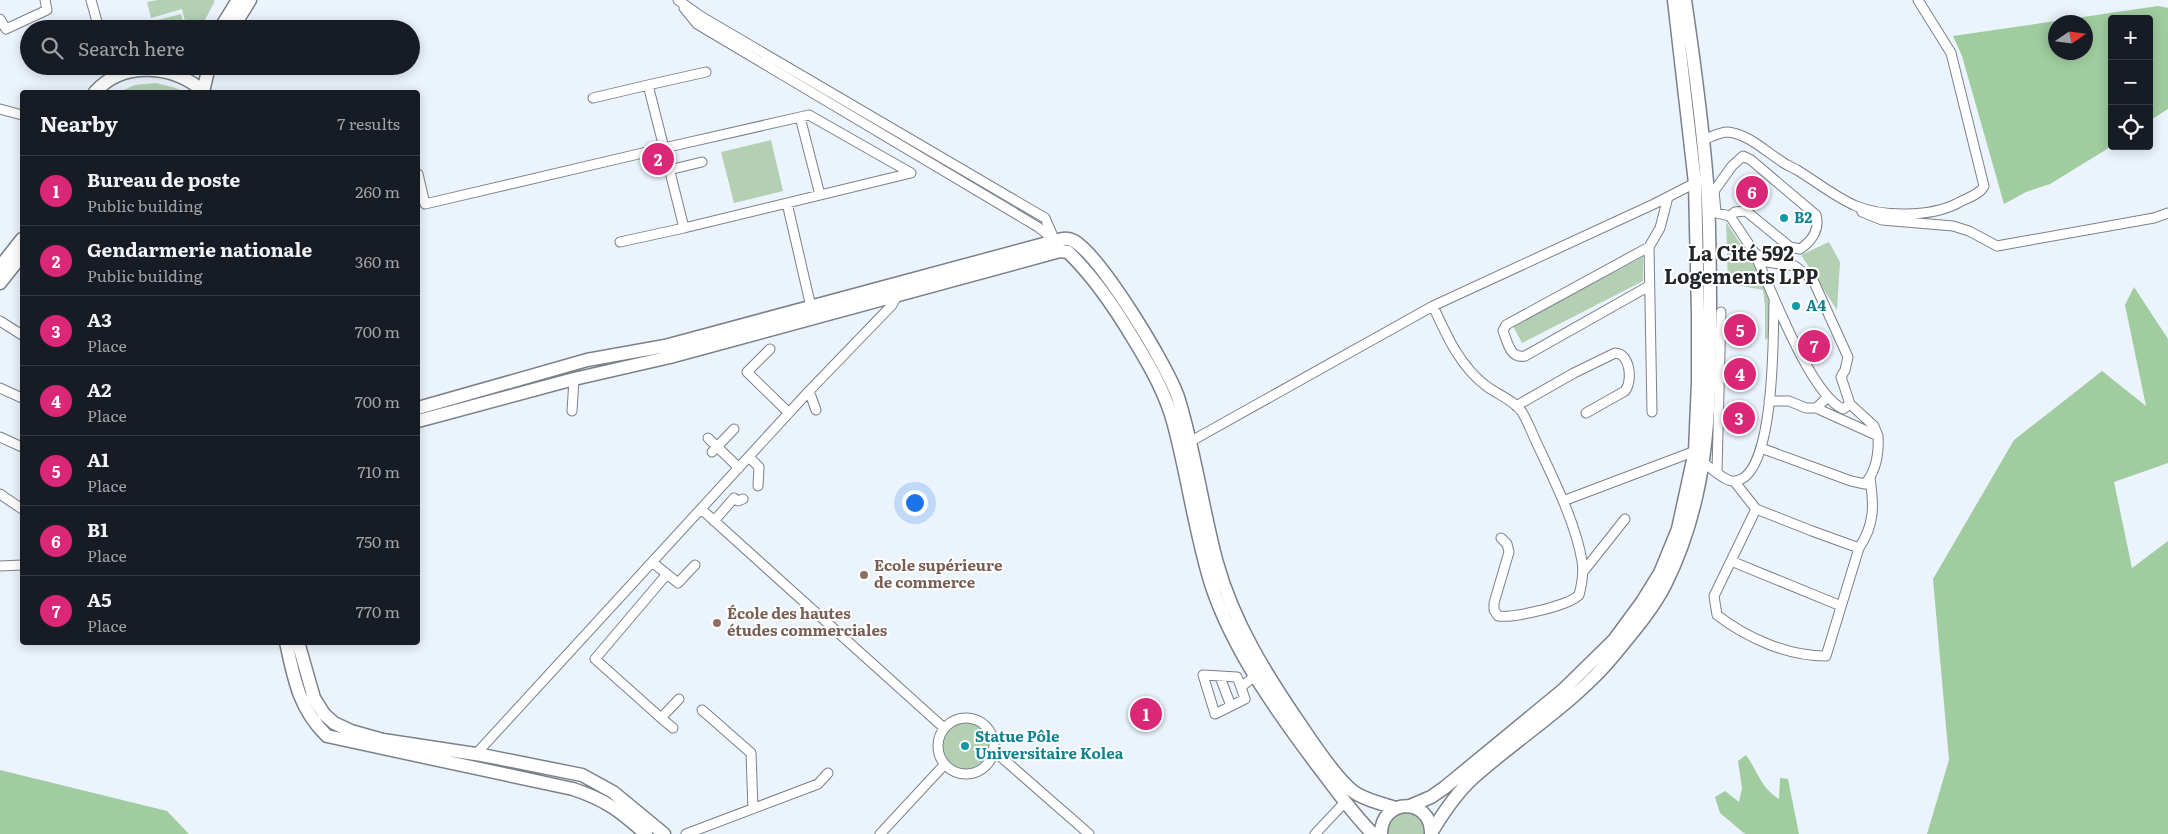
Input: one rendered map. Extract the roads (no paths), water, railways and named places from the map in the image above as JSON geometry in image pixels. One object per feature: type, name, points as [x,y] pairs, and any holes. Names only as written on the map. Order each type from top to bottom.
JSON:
[{"type":"main road","points":[[226,20],[238,0]]},
{"type":"main road","points":[[238,20],[250,0]]},
{"type":"main road","points":[[420,407],[587,360],[665,346],[902,283],[1058,246],[1079,262],[1110,300],[1153,370],[1184,445],[1230,601],[1250,647],[1270,681],[1308,737],[1344,782],[1359,795],[1396,808],[1410,806],[1438,793],[1589,666],[1628,622],[1660,572],[1678,529],[1701,449],[1710,339],[1712,212],[1701,180],[1674,0]]},
{"type":"main road","points":[[1431,834],[1454,799],[1473,778],[1593,679],[1647,614],[1665,584],[1682,544],[1695,503],[1704,464],[1701,449],[1698,382],[1703,140],[1685,0]]},
{"type":"main road","points":[[97,90],[111,79],[122,75]]},
{"type":"main road","points":[[179,75],[201,90]]},
{"type":"main road","points":[[204,90],[207,75]]},
{"type":"main road","points":[[0,267],[20,242]]},
{"type":"main road","points":[[420,420],[574,379],[670,357],[897,296],[1058,246]]},
{"type":"main road","points":[[0,283],[20,258]]},
{"type":"main road","points":[[1184,445],[1201,548],[1212,585],[1241,652],[1304,748],[1345,802],[1373,834]]},
{"type":"main road","points":[[287,645],[295,683],[304,707],[314,724],[327,736],[573,788],[596,796],[615,806],[646,834]]},
{"type":"main road","points":[[299,645],[314,698],[324,714],[334,723],[351,731],[383,740],[476,754],[564,771],[589,778],[614,792],[664,834]]},
{"type":"main road","points":[[1410,806],[1426,816],[1430,824],[1431,834]]},
{"type":"main road","points":[[1381,834],[1384,819],[1396,808]]},
{"type":"street","points":[[27,20],[48,10],[45,0]]},
{"type":"street","points":[[91,0],[96,20]]},
{"type":"street","points":[[677,0],[700,21],[1045,218],[1058,246]]},
{"type":"street","points":[[1835,195],[1857,206],[1880,212],[1922,214],[1948,208],[1983,189],[1984,186],[1951,53],[1918,0]]},
{"type":"street","points":[[0,19],[3,31],[20,23]]},
{"type":"street","points":[[593,98],[706,72]]},
{"type":"street","points":[[110,75],[111,79]]},
{"type":"street","points":[[648,85],[684,228]]},
{"type":"street","points":[[0,109],[20,114]]},
{"type":"street","points":[[420,183],[425,204],[809,115],[911,173],[620,242]]},
{"type":"street","points":[[800,117],[820,195]]},
{"type":"street","points":[[1703,140],[1718,133],[1729,132],[1759,144],[1782,163],[1795,168],[1851,208],[1882,220],[1952,226],[1997,246],[2154,218],[2168,213]]},
{"type":"street","points":[[1730,216],[1735,212],[1746,211],[1790,247],[1800,248],[1812,240],[1819,224],[1816,215],[1751,160],[1743,156],[1732,166],[1714,191],[1712,212],[1730,216],[1754,252],[1784,322],[1804,362],[1827,398],[1843,409],[1850,404]]},
{"type":"street","points":[[669,170],[702,162]]},
{"type":"street","points":[[1184,445],[1433,306],[1701,180]]},
{"type":"street","points":[[1649,286],[1525,356],[1517,356],[1511,352],[1503,332],[1506,325],[1648,247],[1660,228],[1668,197]]},
{"type":"street","points":[[787,203],[811,307]]},
{"type":"street","points":[[1648,247],[1652,412]]},
{"type":"street","points":[[1754,252],[1766,262],[1795,266],[1813,280],[1848,357],[1845,370],[1841,376],[1850,404],[1874,426],[1878,436],[1879,453],[1870,478],[1865,484],[1851,481],[1761,448]]},
{"type":"street","points":[[795,277],[804,274]]},
{"type":"street","points":[[476,754],[809,391],[892,305],[902,283]]},
{"type":"street","points":[[1704,464],[1717,471],[1726,480],[1734,481],[1743,478],[1757,460],[1765,439],[1769,401],[1773,359],[1774,297]]},
{"type":"street","points":[[1433,306],[1448,340],[1462,361],[1484,384],[1516,406],[1521,412],[1563,501],[1579,548],[1583,572],[1579,595],[1573,600],[1546,609],[1511,616],[1498,616],[1494,610],[1494,603],[1509,552],[1507,544],[1501,538]]},
{"type":"street","points":[[1717,471],[1721,312]]},
{"type":"street","points":[[0,321],[20,334]]},
{"type":"street","points":[[770,349],[747,372],[789,413]]},
{"type":"street","points":[[1516,406],[1574,373],[1615,353],[1620,353],[1624,356],[1628,367],[1630,383],[1628,387],[1625,391],[1586,413]]},
{"type":"street","points":[[572,411],[574,379]]},
{"type":"street","points":[[0,388],[20,397]]},
{"type":"street","points":[[809,391],[816,410]]},
{"type":"street","points":[[1816,408],[1827,398]]},
{"type":"street","points":[[1769,401],[1789,402],[1806,408],[1816,408],[1878,436]]},
{"type":"street","points":[[714,450],[734,429]]},
{"type":"street","points":[[0,436],[20,446]]},
{"type":"street","points":[[708,438],[714,450],[739,468]]},
{"type":"street","points":[[1563,501],[1701,449]]},
{"type":"street","points":[[749,457],[759,467],[758,486]]},
{"type":"street","points":[[1756,509],[1714,596],[1717,615],[1736,630],[1780,649],[1816,656],[1826,656],[1859,548],[1872,519],[1873,498],[1870,478]]},
{"type":"street","points":[[1734,481],[1756,509],[1812,532],[1859,548]]},
{"type":"street","points":[[0,494],[20,507]]},
{"type":"street","points":[[714,521],[734,498],[738,501],[743,500]]},
{"type":"street","points":[[701,509],[944,728]]},
{"type":"street","points":[[1583,572],[1625,519]]},
{"type":"street","points":[[1731,561],[1841,606]]},
{"type":"street","points":[[652,562],[678,583],[695,565]]},
{"type":"street","points":[[0,566],[20,565]]},
{"type":"street","points":[[667,574],[595,659],[673,728]]},
{"type":"street","points":[[1203,675],[1237,677],[1241,687],[1245,699],[1215,714],[1203,675]]},
{"type":"street","points":[[1241,687],[1256,675]]},
{"type":"street","points":[[1220,677],[1231,706]]},
{"type":"street","points":[[662,718],[679,699]]},
{"type":"street","points":[[702,710],[751,753],[753,809]]},
{"type":"street","points":[[957,719],[973,719],[987,727],[993,742],[993,750],[987,764],[973,772],[958,772],[945,764],[938,750],[938,742],[944,728],[957,719]]},
{"type":"street","points":[[993,750],[1089,834]]},
{"type":"street","points":[[880,834],[945,764]]},
{"type":"street","points":[[686,834],[818,784],[828,773]]},
{"type":"street","points":[[1315,834],[1345,802]]},
{"type":"place","name":"Gendarmerie nationale","points":[[658,159]]},
{"type":"place","name":"B1","points":[[1752,192]]},
{"type":"place","name":"B2","points":[[1784,218]]},
{"type":"place","name":"A4","points":[[1796,306]]},
{"type":"place","name":"A1","points":[[1740,330]]},
{"type":"place","name":"A5","points":[[1814,346]]},
{"type":"place","name":"A2","points":[[1740,374]]},
{"type":"place","name":"A3","points":[[1739,418]]},
{"type":"place","name":"Ecole supérieure de commerce","points":[[864,575]]},
{"type":"place","name":"École des hautes études commerciales","points":[[717,623]]},
{"type":"place","name":"Bureau de poste","points":[[1146,714]]},
{"type":"place","name":"Statue Pôle Universitaire Kolea","points":[[965,746]]},
{"type":"district","name":"La Cité 592 Logements LPP","points":[[1741,266]]}]
